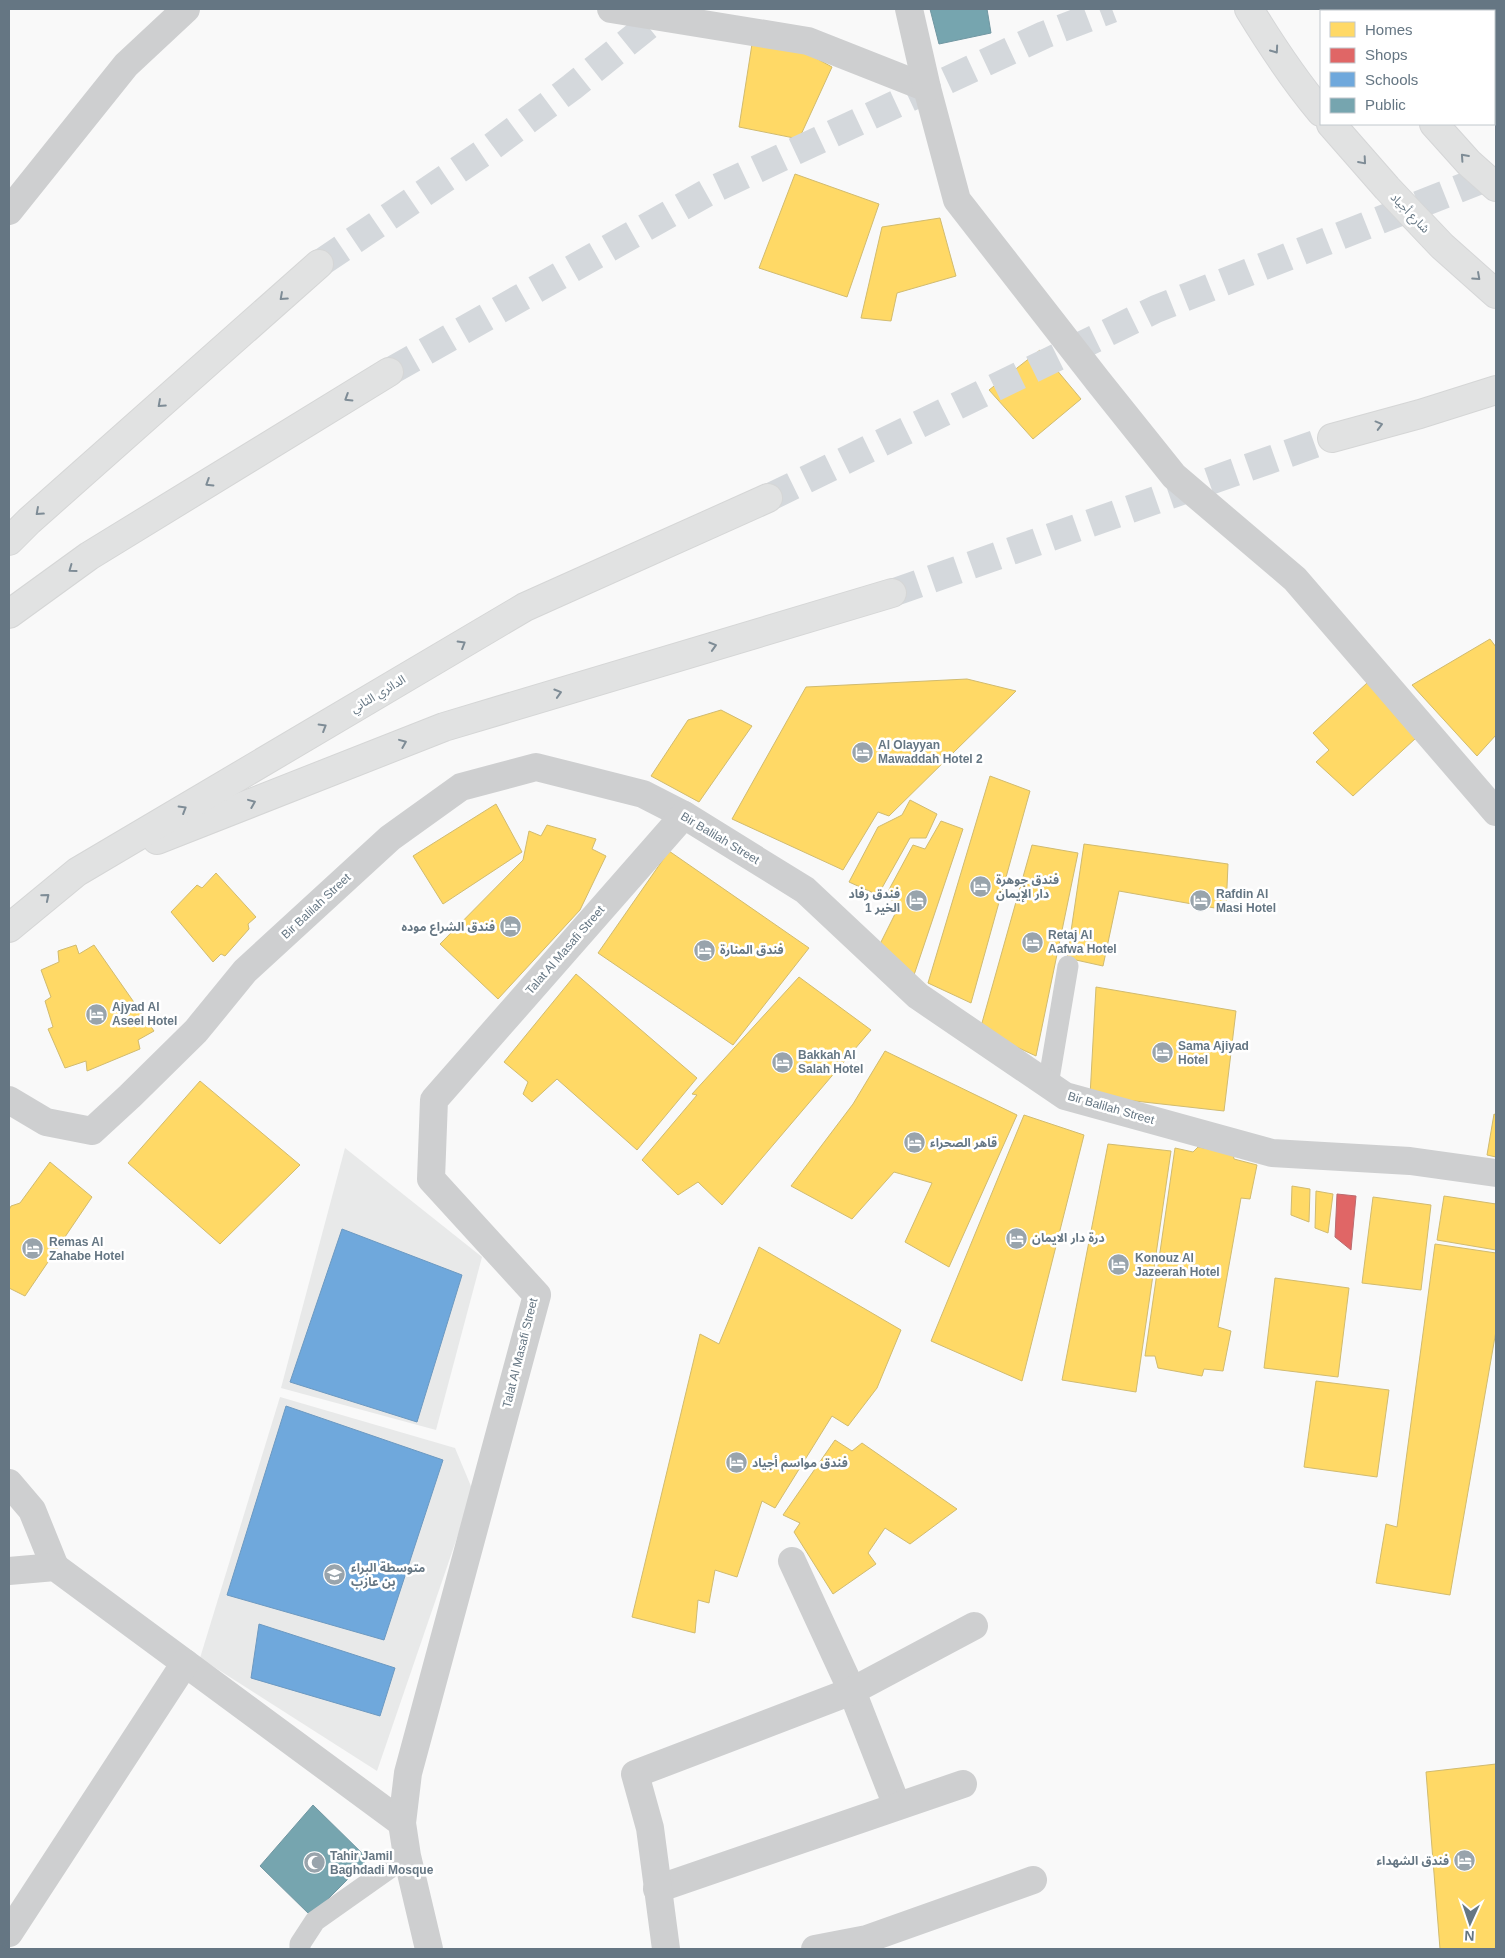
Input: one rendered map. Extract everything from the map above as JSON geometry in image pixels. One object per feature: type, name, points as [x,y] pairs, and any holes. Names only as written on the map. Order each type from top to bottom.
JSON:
[{"type":"main road","points":[[1250,9],[1268,40],[1320,111]]},
{"type":"main road","name":"شارع أجياد","points":[[1333,125],[1387,188],[1442,246],[1496,294]]},
{"type":"main road","points":[[1435,125],[1470,163],[1496,186]]},
{"type":"main road","points":[[9,541],[29,521],[319,264]]},
{"type":"main road","points":[[9,614],[89,556],[390,372]]},
{"type":"main road","points":[[1332,438],[1420,414],[1496,390]]},
{"type":"main road","name":"الدائري الثاني","points":[[9,928],[77,872],[525,607],[768,498]]},
{"type":"main road","points":[[77,872],[444,727],[892,593]]},
{"type":"street","points":[[9,211],[126,65],[186,9]]},
{"type":"street","points":[[611,9],[808,41],[927,88]]},
{"type":"street","points":[[909,9],[927,88],[957,200],[1174,476],[1295,579],[1496,812]]},
{"type":"street","name":"Bir Balilah Street","points":[[9,1100],[46,1122],[92,1131],[196,1030],[253,964],[390,838],[461,787],[536,767],[642,794],[684,815],[805,890],[918,996],[1065,1096],[1272,1153],[1410,1161],[1496,1173]]},
{"type":"street","name":"Talat Al Masafi Street","points":[[429,1949],[407,1856],[402,1823],[408,1773],[537,1295],[431,1179],[434,1100],[684,815]]},
{"type":"street","points":[[9,1483],[32,1510],[55,1567],[402,1823]]},
{"type":"street","points":[[792,1561],[852,1691],[897,1806]]},
{"type":"street","points":[[9,1571],[55,1567]]},
{"type":"street","points":[[666,1949],[650,1828],[635,1774],[852,1691],[974,1626]]},
{"type":"street","points":[[9,1933],[185,1663]]},
{"type":"street","points":[[657,1889],[963,1784]]},
{"type":"street","points":[[815,1949],[867,1939],[1033,1880]]},
{"type":"lane","points":[[1048,1085],[1068,966]]},
{"type":"lane","points":[[300,1949],[300,1944],[315,1921],[407,1856]]},
{"type":"shaded area","points":[[345,1148],[482,1257],[436,1430],[281,1388]]},
{"type":"shaded area","name":"متوسطة البراء بن عازب","points":[[280,1397],[455,1448],[473,1491],[377,1771],[200,1658]]},
{"type":"building: Homes","points":[[752,44],[805,52],[832,67],[799,139],[739,127]]},
{"type":"building: Homes","points":[[795,174],[879,204],[847,297],[759,268]]},
{"type":"building: Homes","points":[[940,218],[956,276],[897,293],[891,321],[861,318],[882,227]]},
{"type":"building: Homes","points":[[1040,350],[1081,399],[1033,439],[989,390]]},
{"type":"building: Homes","points":[[1490,639],[1496,647],[1496,735],[1477,756],[1412,685]]},
{"type":"building: Homes","name":"Al Olayyan Mawaddah Hotel 2","points":[[967,679],[1016,691],[889,816],[878,812],[843,870],[732,819],[806,687]]},
{"type":"building: Homes","points":[[1367,683],[1416,738],[1353,796],[1316,762],[1329,750],[1313,733]]},
{"type":"building: Homes","points":[[721,710],[752,726],[699,802],[651,776],[688,720]]},
{"type":"building: Homes","name":"فندق جوهرة دار الإيمان","points":[[990,776],[1030,791],[971,1003],[928,983]]},
{"type":"building: Homes","points":[[910,800],[937,814],[926,838],[910,838],[878,895],[849,882],[878,827],[902,815]]},
{"type":"building: Homes","points":[[496,804],[522,852],[443,904],[413,856]]},
{"type":"building: Homes","name":"فندق رفاد الخير 1","points":[[941,821],[963,829],[914,975],[877,950],[900,904],[885,897],[913,845],[925,849]]},
{"type":"building: Homes","name":"فندق الشراع موده","points":[[547,825],[596,839],[592,849],[606,856],[580,910],[498,999],[440,944],[523,860],[529,831],[541,836]]},
{"type":"building: Homes","name":"Rafdin Al Masi Hotel","points":[[1084,844],[1228,864],[1226,910],[1119,891],[1103,966],[1067,958]]},
{"type":"building: Homes","name":"Retaj Al Aafwa Hotel","points":[[1032,845],[1078,853],[1036,1056],[980,1030]]},
{"type":"building: Homes","name":"فندق المنارة","points":[[669,851],[809,948],[733,1045],[598,953]]},
{"type":"building: Homes","points":[[216,873],[256,917],[248,924],[249,929],[225,956],[221,954],[213,962],[171,912],[197,885],[202,888]]},
{"type":"building: Homes","name":"Ajyad Al Aseel Hotel","points":[[76,945],[79,954],[94,945],[154,1031],[138,1040],[140,1049],[87,1071],[86,1061],[65,1068],[48,1029],[53,1027],[45,1001],[51,997],[41,970],[59,962],[58,951]]},
{"type":"building: Homes","points":[[576,974],[697,1078],[637,1150],[557,1079],[532,1102],[523,1094],[528,1082],[504,1062]]},
{"type":"building: Homes","name":"Bakkah Al Salah Hotel","points":[[799,977],[871,1030],[722,1205],[698,1182],[678,1195],[642,1160],[697,1095],[692,1094]]},
{"type":"building: Homes","name":"Sama Ajiyad Hotel","points":[[1096,987],[1236,1011],[1224,1111],[1090,1096]]},
{"type":"building: Homes","name":"قاهر الصحراء","points":[[885,1051],[1017,1115],[949,1267],[905,1242],[932,1183],[894,1172],[852,1219],[791,1186],[853,1104]]},
{"type":"building: Homes","points":[[200,1081],[300,1165],[220,1244],[128,1163]]},
{"type":"building: Homes","points":[[1494,1114],[1496,1115],[1496,1157],[1487,1155]]},
{"type":"building: Homes","name":"درة دار الايمان","points":[[1024,1115],[1084,1135],[1022,1381],[931,1341]]},
{"type":"building: Homes","name":"Konouz Al Jazeerah Hotel","points":[[1108,1144],[1171,1151],[1136,1392],[1062,1380]]},
{"type":"building: Homes","points":[[1198,1147],[1233,1153],[1234,1159],[1257,1165],[1250,1199],[1241,1198],[1218,1327],[1231,1331],[1223,1371],[1204,1369],[1202,1376],[1158,1368],[1155,1356],[1145,1356],[1175,1148],[1193,1152]]},
{"type":"building: Homes","name":"Remas Al Zahabe Hotel","points":[[50,1162],[92,1197],[25,1296],[9,1288],[9,1210],[11,1206],[20,1203]]},
{"type":"building: Homes","points":[[1292,1186],[1310,1189],[1309,1222],[1291,1215]]},
{"type":"building: Homes","points":[[1316,1191],[1333,1194],[1328,1233],[1315,1228]]},
{"type":"building: Homes","points":[[1444,1196],[1496,1204],[1496,1250],[1437,1240]]},
{"type":"building: Homes","points":[[1373,1197],[1431,1205],[1421,1290],[1362,1283]]},
{"type":"building: Homes","points":[[1435,1244],[1496,1253],[1496,1331],[1450,1595],[1376,1583],[1386,1524],[1397,1527]]},
{"type":"building: Homes","name":"فندق مواسم أجياد","points":[[759,1247],[901,1330],[877,1388],[848,1426],[832,1416],[775,1508],[762,1501],[737,1577],[715,1570],[709,1603],[698,1600],[695,1633],[632,1617],[700,1334],[719,1344]]},
{"type":"building: Homes","points":[[1275,1278],[1349,1288],[1338,1377],[1264,1368]]},
{"type":"building: Homes","points":[[1316,1381],[1389,1390],[1377,1477],[1304,1467]]},
{"type":"building: Homes","points":[[835,1440],[852,1451],[862,1443],[957,1509],[910,1544],[885,1528],[868,1553],[876,1564],[833,1594],[794,1532],[800,1523],[783,1515]]},
{"type":"building: Homes","name":"فندق الشهداء","points":[[1496,1764],[1496,1949],[1440,1949],[1426,1772]]},
{"type":"building: Shops","points":[[1337,1194],[1356,1196],[1351,1250],[1335,1237]]},
{"type":"building: Schools","points":[[342,1229],[462,1275],[417,1422],[290,1382]]},
{"type":"building: Schools","points":[[286,1406],[443,1460],[384,1640],[227,1595]]},
{"type":"building: Schools","points":[[259,1624],[395,1668],[380,1716],[251,1678]]},
{"type":"building: Public","points":[[930,9],[987,9],[991,33],[939,44]]},
{"type":"building: Public","name":"Tahir Jamil Baghdadi Mosque","points":[[313,1805],[368,1859],[311,1916],[260,1866]]},
{"type":"tunnel","points":[[319,264],[486,151],[572,87],[669,9]]},
{"type":"tunnel","points":[[389,372],[710,191],[1044,35],[1112,9]]},
{"type":"tunnel","points":[[768,498],[1156,309],[1496,174]]},
{"type":"tunnel","points":[[892,593],[1332,438]]},
{"type":"place","name":"Al Olayyan Mawaddah Hotel 2","points":[[862,752]]},
{"type":"place","name":"فندق جوهرة دار الإيمان","points":[[980,887]]},
{"type":"place","name":"فندق رفاد الخير 1","points":[[916,901]]},
{"type":"place","name":"Rafdin Al Masi Hotel","points":[[1200,901]]},
{"type":"place","name":"فندق الشراع موده","points":[[511,927]]},
{"type":"place","name":"Retaj Al Aafwa Hotel","points":[[1032,942]]},
{"type":"place","name":"فندق المنارة","points":[[704,950]]},
{"type":"place","name":"Ajyad Al Aseel Hotel","points":[[96,1014]]},
{"type":"place","name":"Sama Ajiyad Hotel","points":[[1162,1053]]},
{"type":"place","name":"Bakkah Al Salah Hotel","points":[[782,1062]]},
{"type":"place","name":"قاهر الصحراء","points":[[914,1143]]},
{"type":"place","name":"درة دار الايمان","points":[[1016,1238]]},
{"type":"place","name":"Remas Al Zahabe Hotel","points":[[33,1249]]},
{"type":"place","name":"Konouz Al Jazeerah Hotel","points":[[1119,1265]]},
{"type":"place","name":"فندق مواسم أجياد","points":[[736,1463]]},
{"type":"place","name":"متوسطة البراء بن عازب","points":[[335,1575]]},
{"type":"place","name":"فندق الشهداء","points":[[1465,1861]]},
{"type":"place","name":"Tahir Jamil Baghdadi Mosque","points":[[314,1863]]}]
